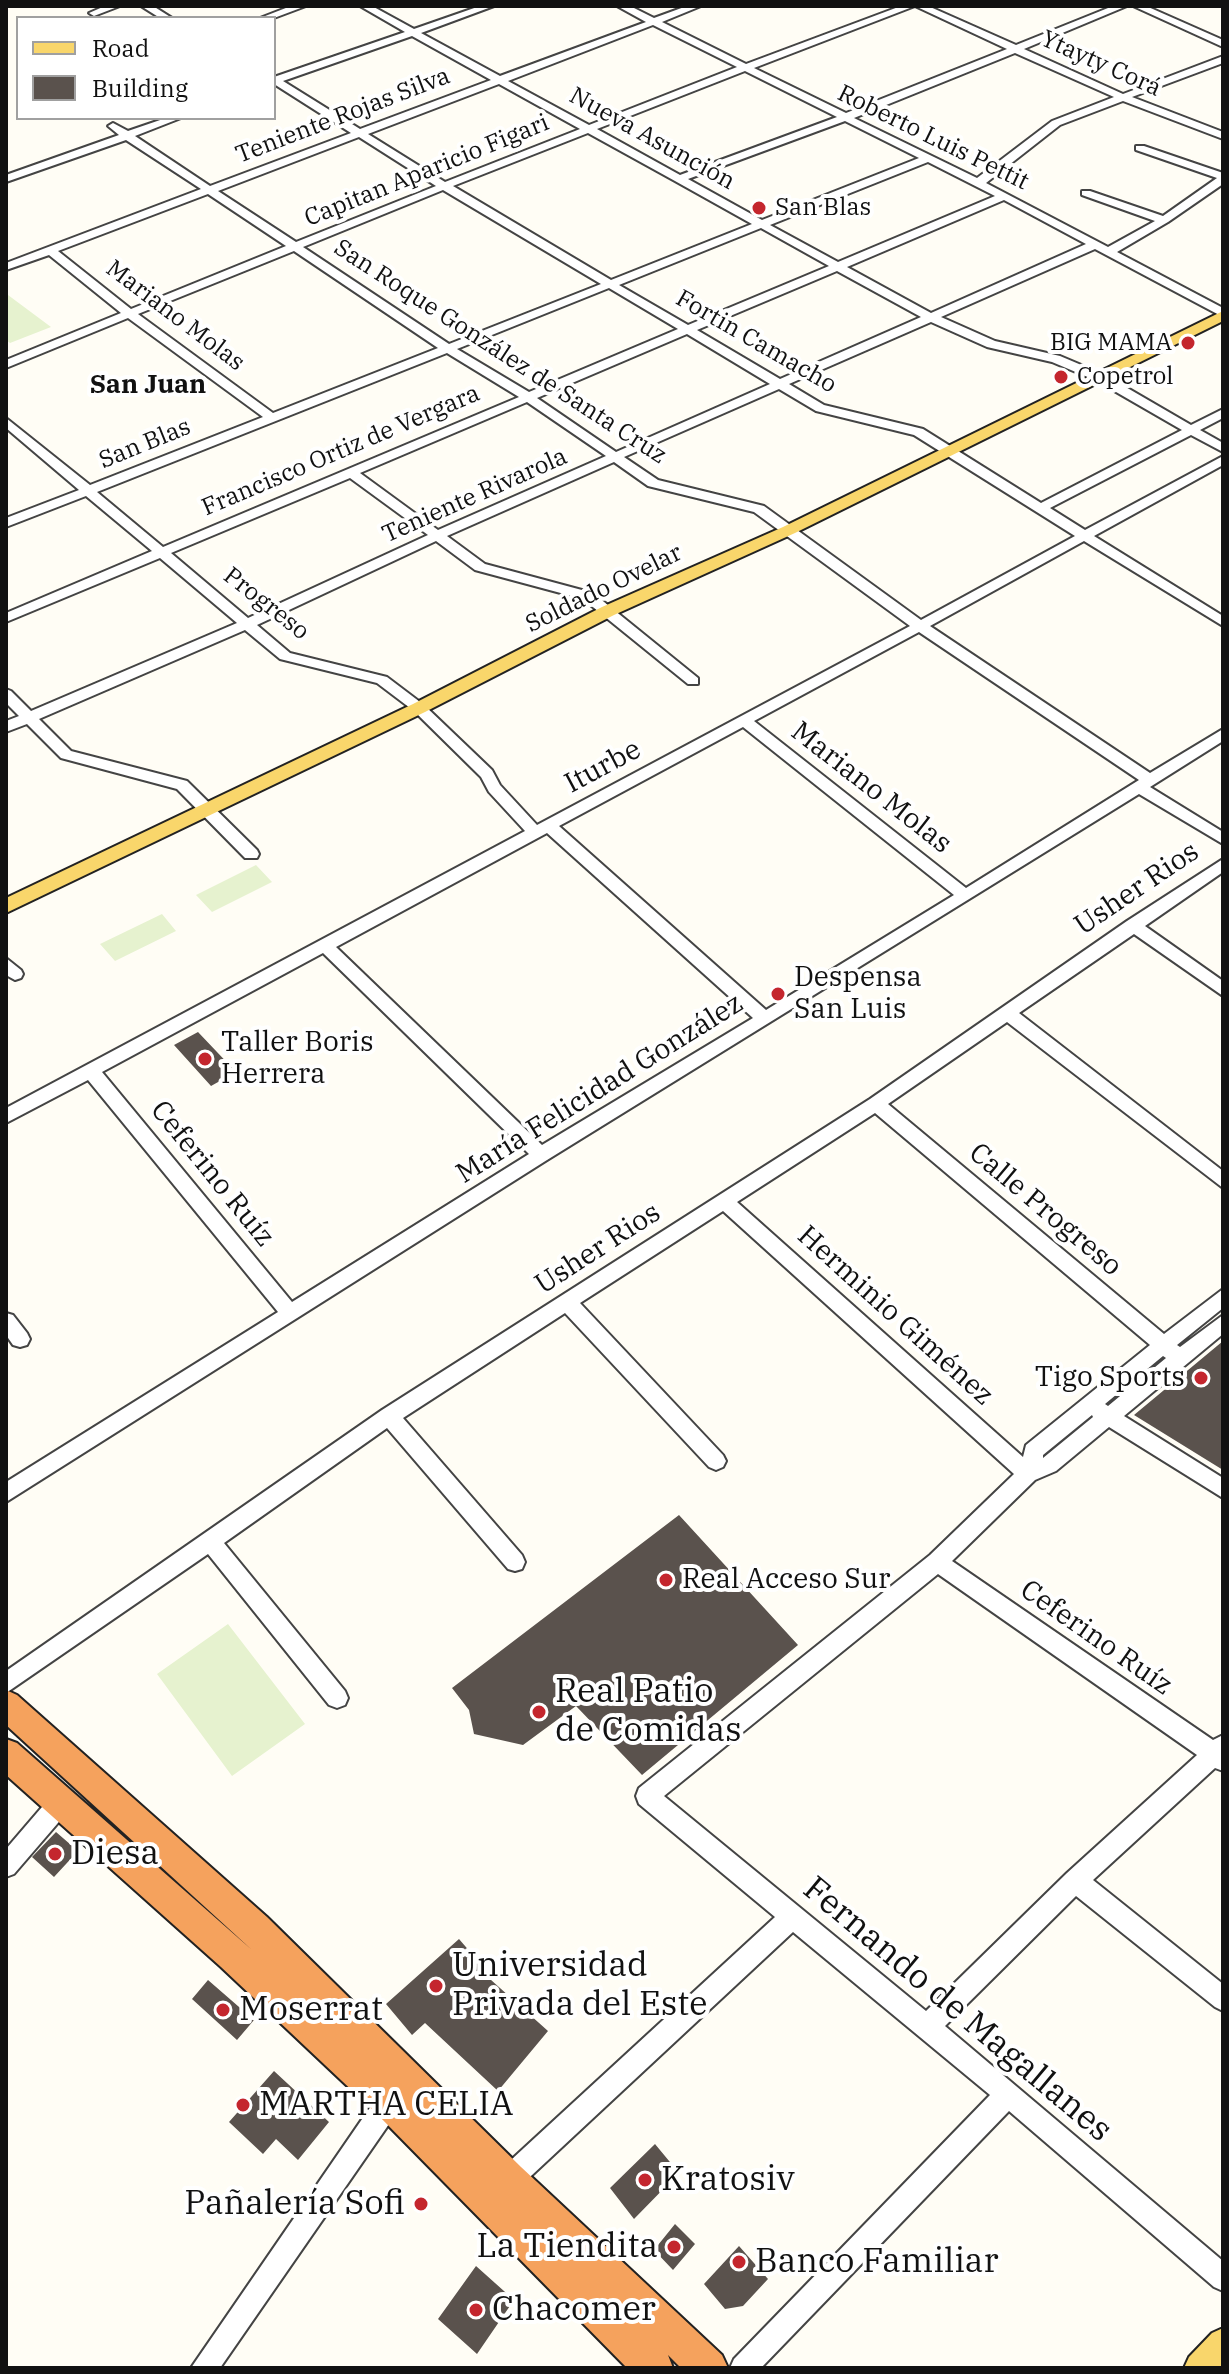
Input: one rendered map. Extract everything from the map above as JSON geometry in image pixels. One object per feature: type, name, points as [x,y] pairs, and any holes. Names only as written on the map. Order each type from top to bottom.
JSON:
[{"type":"highway","points":[[6,1705],[255,1929],[508,2180],[709,2368]]},
{"type":"highway","points":[[6,1754],[233,1955],[389,2102],[654,2368]]},
{"type":"main road","name":"Soldado Ovelar","points":[[6,906],[419,708],[608,611],[789,530],[1101,378],[1223,314]]},
{"type":"main road","points":[[1200,2368],[1223,2344]]},
{"type":"street","points":[[94,13],[115,6]]},
{"type":"street","points":[[146,6],[164,16]]},
{"type":"street","points":[[271,16],[301,6]]},
{"type":"street","name":"Nueva Asunción","points":[[365,6],[930,317],[991,344],[1056,359],[1101,378],[1223,448]]},
{"type":"street","points":[[276,80],[489,6]]},
{"type":"street","name":"Roberto Luis Pettit","points":[[622,6],[1004,196],[1223,314]]},
{"type":"street","name":"Teniente Rojas Silva","points":[[6,267],[696,6]]},
{"type":"street","name":"Capitan Aparicio Figari","points":[[6,364],[444,186],[910,6]]},
{"type":"street","name":"Ytayty Corá","points":[[920,6],[1122,97],[1223,136]]},
{"type":"street","points":[[679,179],[844,118],[1122,6]]},
{"type":"street","points":[[1138,6],[1223,44]]},
{"type":"street","points":[[977,184],[1056,123],[1223,59]]},
{"type":"street","name":"Fortin Camacho","points":[[276,82],[444,186],[820,408],[918,432],[1223,622]]},
{"type":"street","points":[[6,179],[171,120]]},
{"type":"street","name":"San Roque González de Santa Cruz","points":[[113,126],[447,348],[528,397],[653,483],[759,509],[1223,839]]},
{"type":"street","points":[[1140,148],[1223,178]]},
{"type":"street","name":"San Blas","points":[[6,523],[926,159]]},
{"type":"street","points":[[1108,252],[1164,220],[1223,178]]},
{"type":"street","points":[[1086,193],[1164,220]]},
{"type":"street","name":"Francisco Ortiz de Vergara","points":[[6,618],[1004,196]]},
{"type":"street","name":"Teniente Rivarola","points":[[6,727],[249,623],[436,536],[1094,245]]},
{"type":"street","name":"Mariano Molas","points":[[51,251],[130,314],[271,417]]},
{"type":"street","points":[[1039,509],[1223,413]]},
{"type":"street","name":"Progreso","points":[[6,422],[285,656],[382,680],[419,708],[487,774],[494,788],[764,1018]]},
{"type":"street","name":"Iturbe","points":[[6,1116],[744,721],[1223,460]]},
{"type":"street","points":[[349,471],[480,567],[576,592],[608,611],[693,681]]},
{"type":"street","points":[[6,694],[66,755],[182,785],[251,854]]},
{"type":"street","name":"Mariano Molas","points":[[744,721],[965,896]]},
{"type":"street","name":"María Felicidad González","points":[[6,1493],[541,1155],[1223,734]]},
{"type":"street","name":"Usher Rios","points":[[6,1683],[389,1416],[876,1104],[1223,864]]},
{"type":"street","points":[[1133,925],[1223,990]]},
{"type":"street","points":[[325,946],[541,1155]]},
{"type":"street","points":[[1007,1013],[1223,1181]]},
{"type":"street","name":"Ceferino Ruíz","points":[[91,1071],[290,1313]]},
{"type":"street","name":"Calle Progreso","points":[[876,1104],[1180,1359]]},
{"type":"street","name":"Herminio Giménez","points":[[724,1201],[1031,1472]]},
{"type":"street","points":[[1031,1472],[1033,1451],[1223,1297]]},
{"type":"street","points":[[568,1303],[716,1461]]},
{"type":"street","points":[[6,1321],[20,1339]]},
{"type":"street","points":[[937,1562],[1031,1472],[1049,1465],[1223,1323]]},
{"type":"street","points":[[1091,1405],[1223,1489]]},
{"type":"street","points":[[389,1416],[515,1562]]},
{"type":"street","points":[[210,1541],[337,1698]]},
{"type":"street","name":"Ceferino Ruíz","points":[[937,1562],[1220,1753]]},
{"type":"street","name":"Fernando de Magallanes","points":[[937,1562],[647,1796],[791,1918],[1008,2094],[1223,2278]]},
{"type":"street","points":[[926,2028],[1075,1881],[1220,1753]]},
{"type":"street","points":[[6,1866],[62,1801]]},
{"type":"street","points":[[1075,1881],[1223,1999]]},
{"type":"street","points":[[508,2180],[791,1918]]},
{"type":"street","points":[[743,2368],[1008,2094]]},
{"type":"street","points":[[204,2368],[389,2102]]},
{"type":"green space","points":[[6,295],[51,327],[10,343],[6,340]]},
{"type":"green space","points":[[256,865],[272,882],[212,912],[196,895]]},
{"type":"green space","points":[[162,914],[176,931],[115,961],[100,944]]},
{"type":"green space","points":[[228,1624],[305,1724],[232,1776],[157,1674]]},
{"type":"building","name":"Taller Boris Herrera","points":[[198,1032],[236,1072],[211,1086],[174,1045]]},
{"type":"building","name":"Tigo Sports","points":[[1223,1341],[1223,1470],[1134,1415]]},
{"type":"building","name":"Real Acceso Sur","points":[[679,1515],[798,1645],[642,1775],[576,1706],[523,1745],[474,1734],[469,1710],[452,1688]]},
{"type":"building","name":"Diesa","points":[[56,1832],[78,1851],[54,1877],[32,1857]]},
{"type":"building","points":[[459,1939],[484,1968],[481,1971],[548,2031],[498,2091],[425,2023],[412,2035],[386,2004]]},
{"type":"building","name":"Moserrat","points":[[208,1980],[254,2020],[237,2040],[192,1999]]},
{"type":"building","points":[[274,2071],[329,2122],[298,2160],[276,2139],[263,2154],[229,2122]]},
{"type":"building","name":"Kratosiv","points":[[655,2144],[679,2173],[634,2219],[610,2188]]},
{"type":"building","name":"La Tiendita","points":[[675,2224],[695,2244],[673,2270],[654,2250]]},
{"type":"building","name":"Banco Familiar","points":[[739,2246],[768,2279],[743,2306],[725,2309],[704,2284]]},
{"type":"building","name":"Chacomer","points":[[476,2266],[514,2300],[477,2354],[438,2319]]},
{"type":"place","name":"San Blas","points":[[759,208]]},
{"type":"place","name":"BIG MAMA","points":[[1188,343]]},
{"type":"place","name":"Copetrol","points":[[1061,377]]},
{"type":"place","name":"Despensa San Luis","points":[[778,994]]},
{"type":"place","name":"Taller Boris Herrera","points":[[205,1059]]},
{"type":"place","name":"Tigo Sports","points":[[1201,1378]]},
{"type":"place","name":"Real Acceso Sur","points":[[666,1580]]},
{"type":"place","name":"Real Patio de Comidas","points":[[539,1712]]},
{"type":"place","name":"Diesa","points":[[55,1854]]},
{"type":"place","name":"Universidad Privada del Este","points":[[436,1986]]},
{"type":"place","name":"Moserrat","points":[[223,2010]]},
{"type":"place","name":"MARTHA CELIA","points":[[243,2105]]},
{"type":"place","name":"Kratosiv","points":[[645,2180]]},
{"type":"place","name":"Pañalería Sofi","points":[[421,2204]]},
{"type":"place","name":"La Tiendita","points":[[674,2247]]},
{"type":"place","name":"Banco Familiar","points":[[739,2262]]},
{"type":"place","name":"Chacomer","points":[[476,2310]]},
{"type":"district","name":"San Juan","points":[[148,385]]}]
